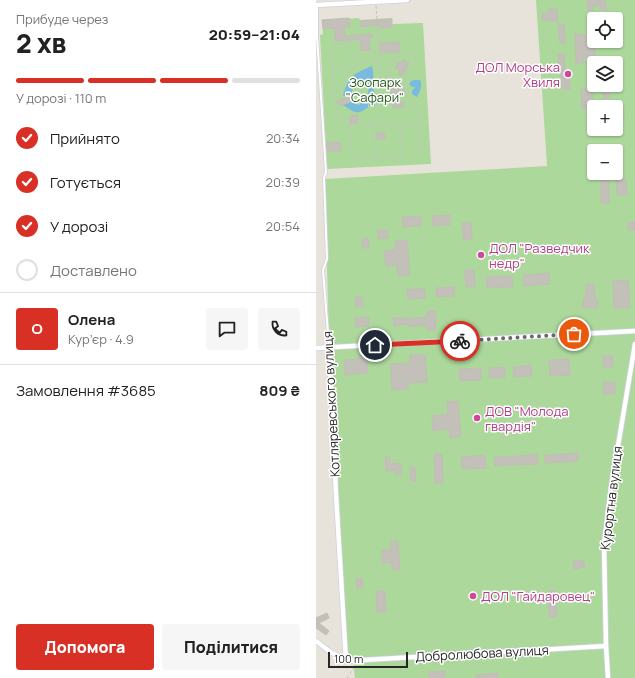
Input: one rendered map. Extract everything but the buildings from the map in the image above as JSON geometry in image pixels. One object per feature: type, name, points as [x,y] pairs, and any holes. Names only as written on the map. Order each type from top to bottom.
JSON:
[{"type":"street","points":[[316,5],[407,0]]},
{"type":"street","points":[[316,348],[635,331]]},
{"type":"street","name":"Курортна вулиця","points":[[608,678],[604,545],[611,488],[635,344]]},
{"type":"street","name":"Котляревського вулиця","points":[[329,348],[346,661]]},
{"type":"street","points":[[316,641],[346,661]]},
{"type":"street","name":"Добролюбова вулиця","points":[[346,661],[606,646]]},
{"type":"lane","name":"Котляревського вулиця","points":[[316,5],[326,172],[324,178],[327,259],[323,270],[329,348]]},
{"type":"path","points":[[376,2],[377,20]]},
{"type":"path","points":[[377,28],[382,124]]},
{"type":"path","points":[[378,40],[332,44],[337,114],[343,123],[348,126],[418,122]]},
{"type":"path","points":[[343,43],[360,63]]},
{"type":"path","points":[[387,73],[400,53]]},
{"type":"path","points":[[348,126],[351,153],[358,158],[419,154],[418,122],[415,106],[408,96],[405,88],[405,80],[415,65],[416,53],[354,55]]},
{"type":"path","points":[[333,72],[360,63],[379,62]]},
{"type":"path","points":[[335,95],[354,66]]},
{"type":"path","points":[[379,67],[405,88]]},
{"type":"path","points":[[381,98],[408,96]]},
{"type":"path","points":[[400,122],[401,155]]},
{"type":"path","points":[[373,124],[375,157]]},
{"type":"path","points":[[610,633],[635,615]]},
{"type":"path","points":[[347,678],[359,660]]},
{"type":"green space","points":[[536,0],[635,0],[635,678],[355,678],[353,661],[347,661],[329,347],[325,179],[547,166]]},
{"type":"green space","name":"Зоопарк \"Сафари\"","points":[[359,18],[360,20],[392,18],[392,24],[423,23],[431,164],[327,169],[320,35],[323,34],[322,20]]},
{"type":"water","points":[[372,66],[375,106],[369,106],[368,80],[359,81],[353,87],[351,95],[343,96],[347,84],[353,76]]},
{"type":"water","points":[[414,80],[420,80],[421,82],[421,88],[417,97],[412,94],[415,87],[412,87],[409,84]]},
{"type":"water","points":[[363,100],[368,100],[368,107],[358,112],[353,111],[343,105],[351,102],[359,105]]},
{"type":"way so far","points":[[460,341],[574,334]]},
{"type":"place","name":"ДОЛ Морська Хвиля","points":[[568,74]]},
{"type":"place","name":"ДОЛ \"Разведчик недр\"","points":[[481,255]]},
{"type":"place","name":"ДОВ \"Молода гвардія\"","points":[[477,418]]},
{"type":"place","name":"ДОЛ \"Гайдаровец\"","points":[[473,596]]},
{"type":"route","points":[[375,345],[460,341]]}]
